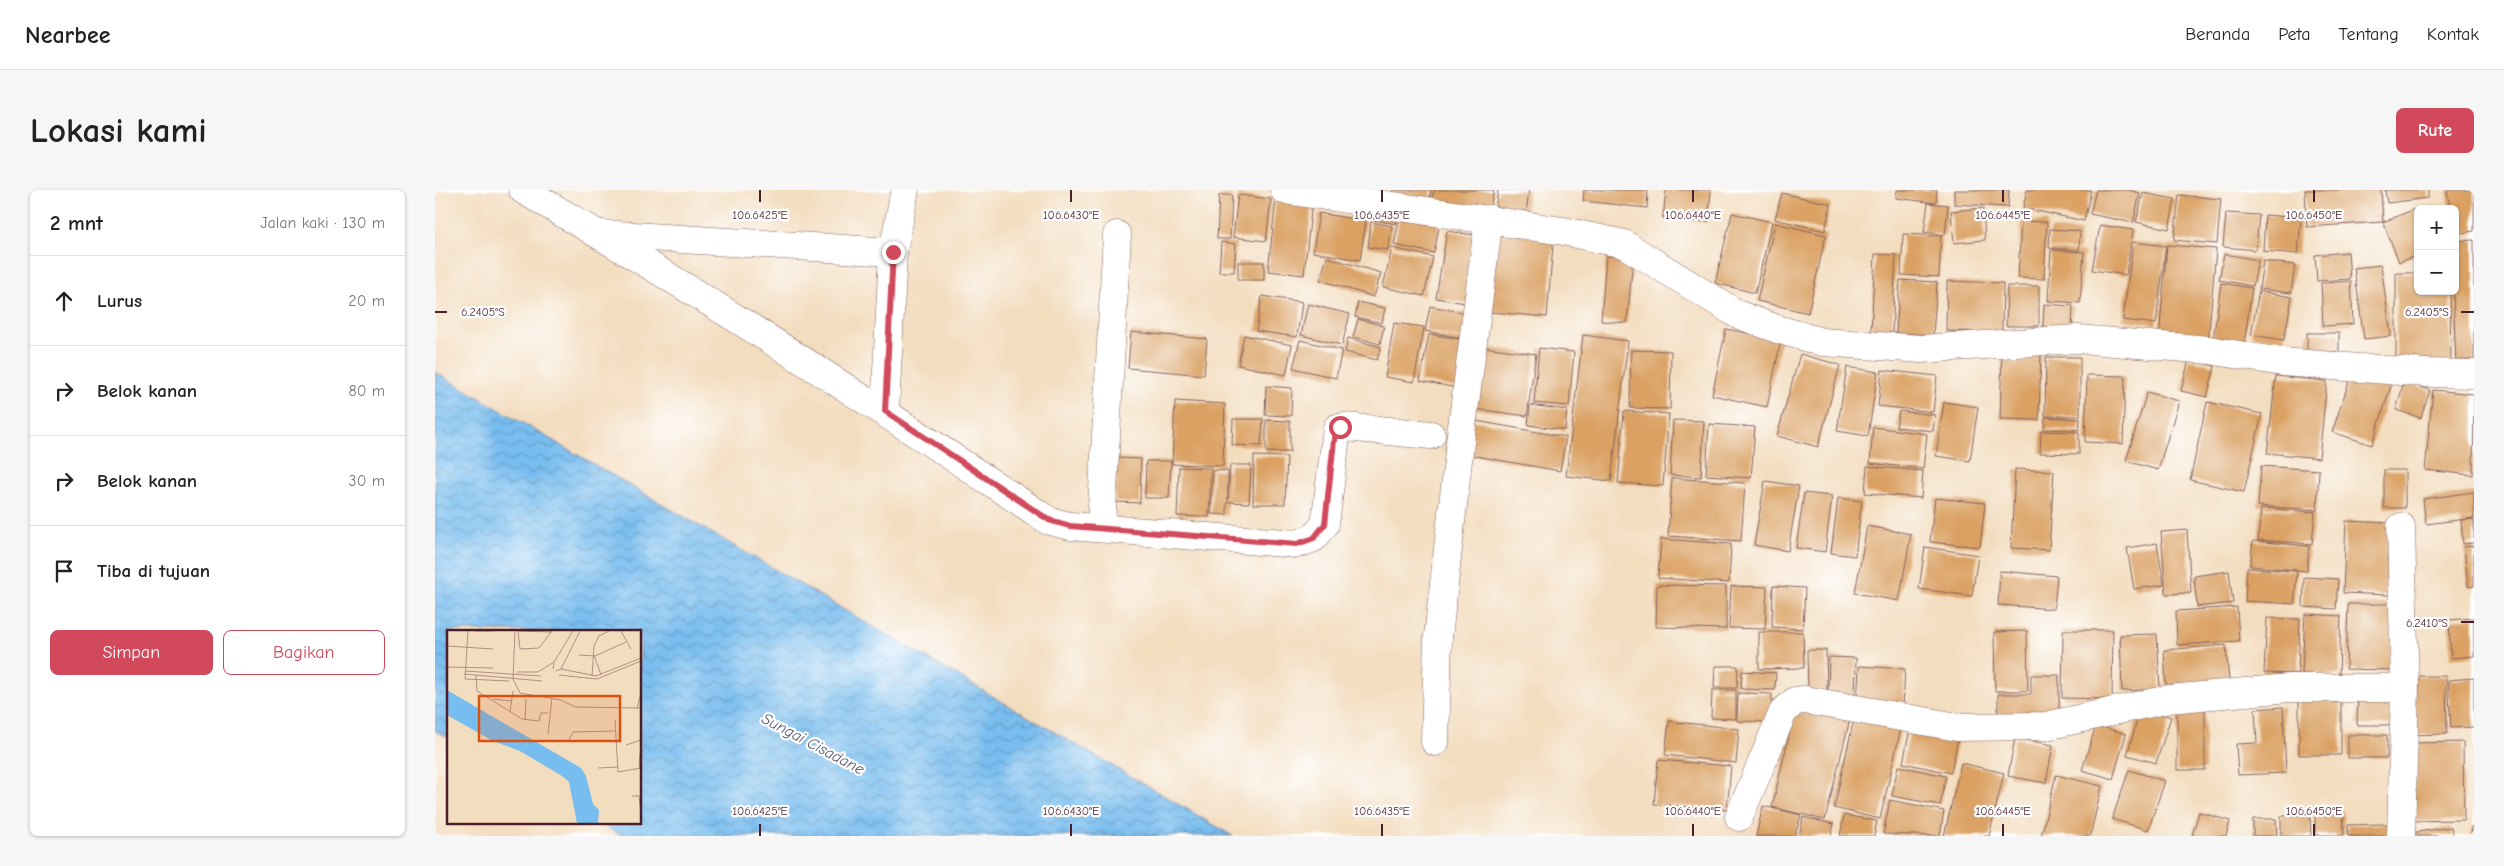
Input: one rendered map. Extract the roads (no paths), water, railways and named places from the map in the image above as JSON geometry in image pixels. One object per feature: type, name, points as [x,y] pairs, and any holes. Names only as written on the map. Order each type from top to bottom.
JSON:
[{"type":"street","points":[[523,190],[598,234],[885,411],[1049,520],[1070,526],[1297,544],[1314,538],[1325,524],[1337,428],[1345,427],[1431,435]]},
{"type":"street","points":[[885,411],[893,252],[905,190]]},
{"type":"street","points":[[1285,190],[1489,219],[1563,231],[1624,244],[1737,314],[1777,329],[1822,342],[1921,349],[2078,339],[2209,350],[2282,362],[2426,373],[2474,374]]},
{"type":"street","points":[[1435,742],[1438,637],[1461,434],[1489,219]]},
{"type":"street","points":[[598,234],[893,252]]},
{"type":"street","points":[[1101,527],[1117,235]]},
{"type":"street","points":[[2401,527],[2405,688],[2401,836]]},
{"type":"street","points":[[1739,817],[1783,712],[1795,701],[1805,700],[1957,727],[2046,726],[2169,699],[2289,688],[2405,688]]},
{"type":"water","name":"Sungai Cisadane","points":[[435,372],[1233,836],[622,836],[601,824],[641,824],[641,630],[447,630],[447,737],[435,731]]}]
